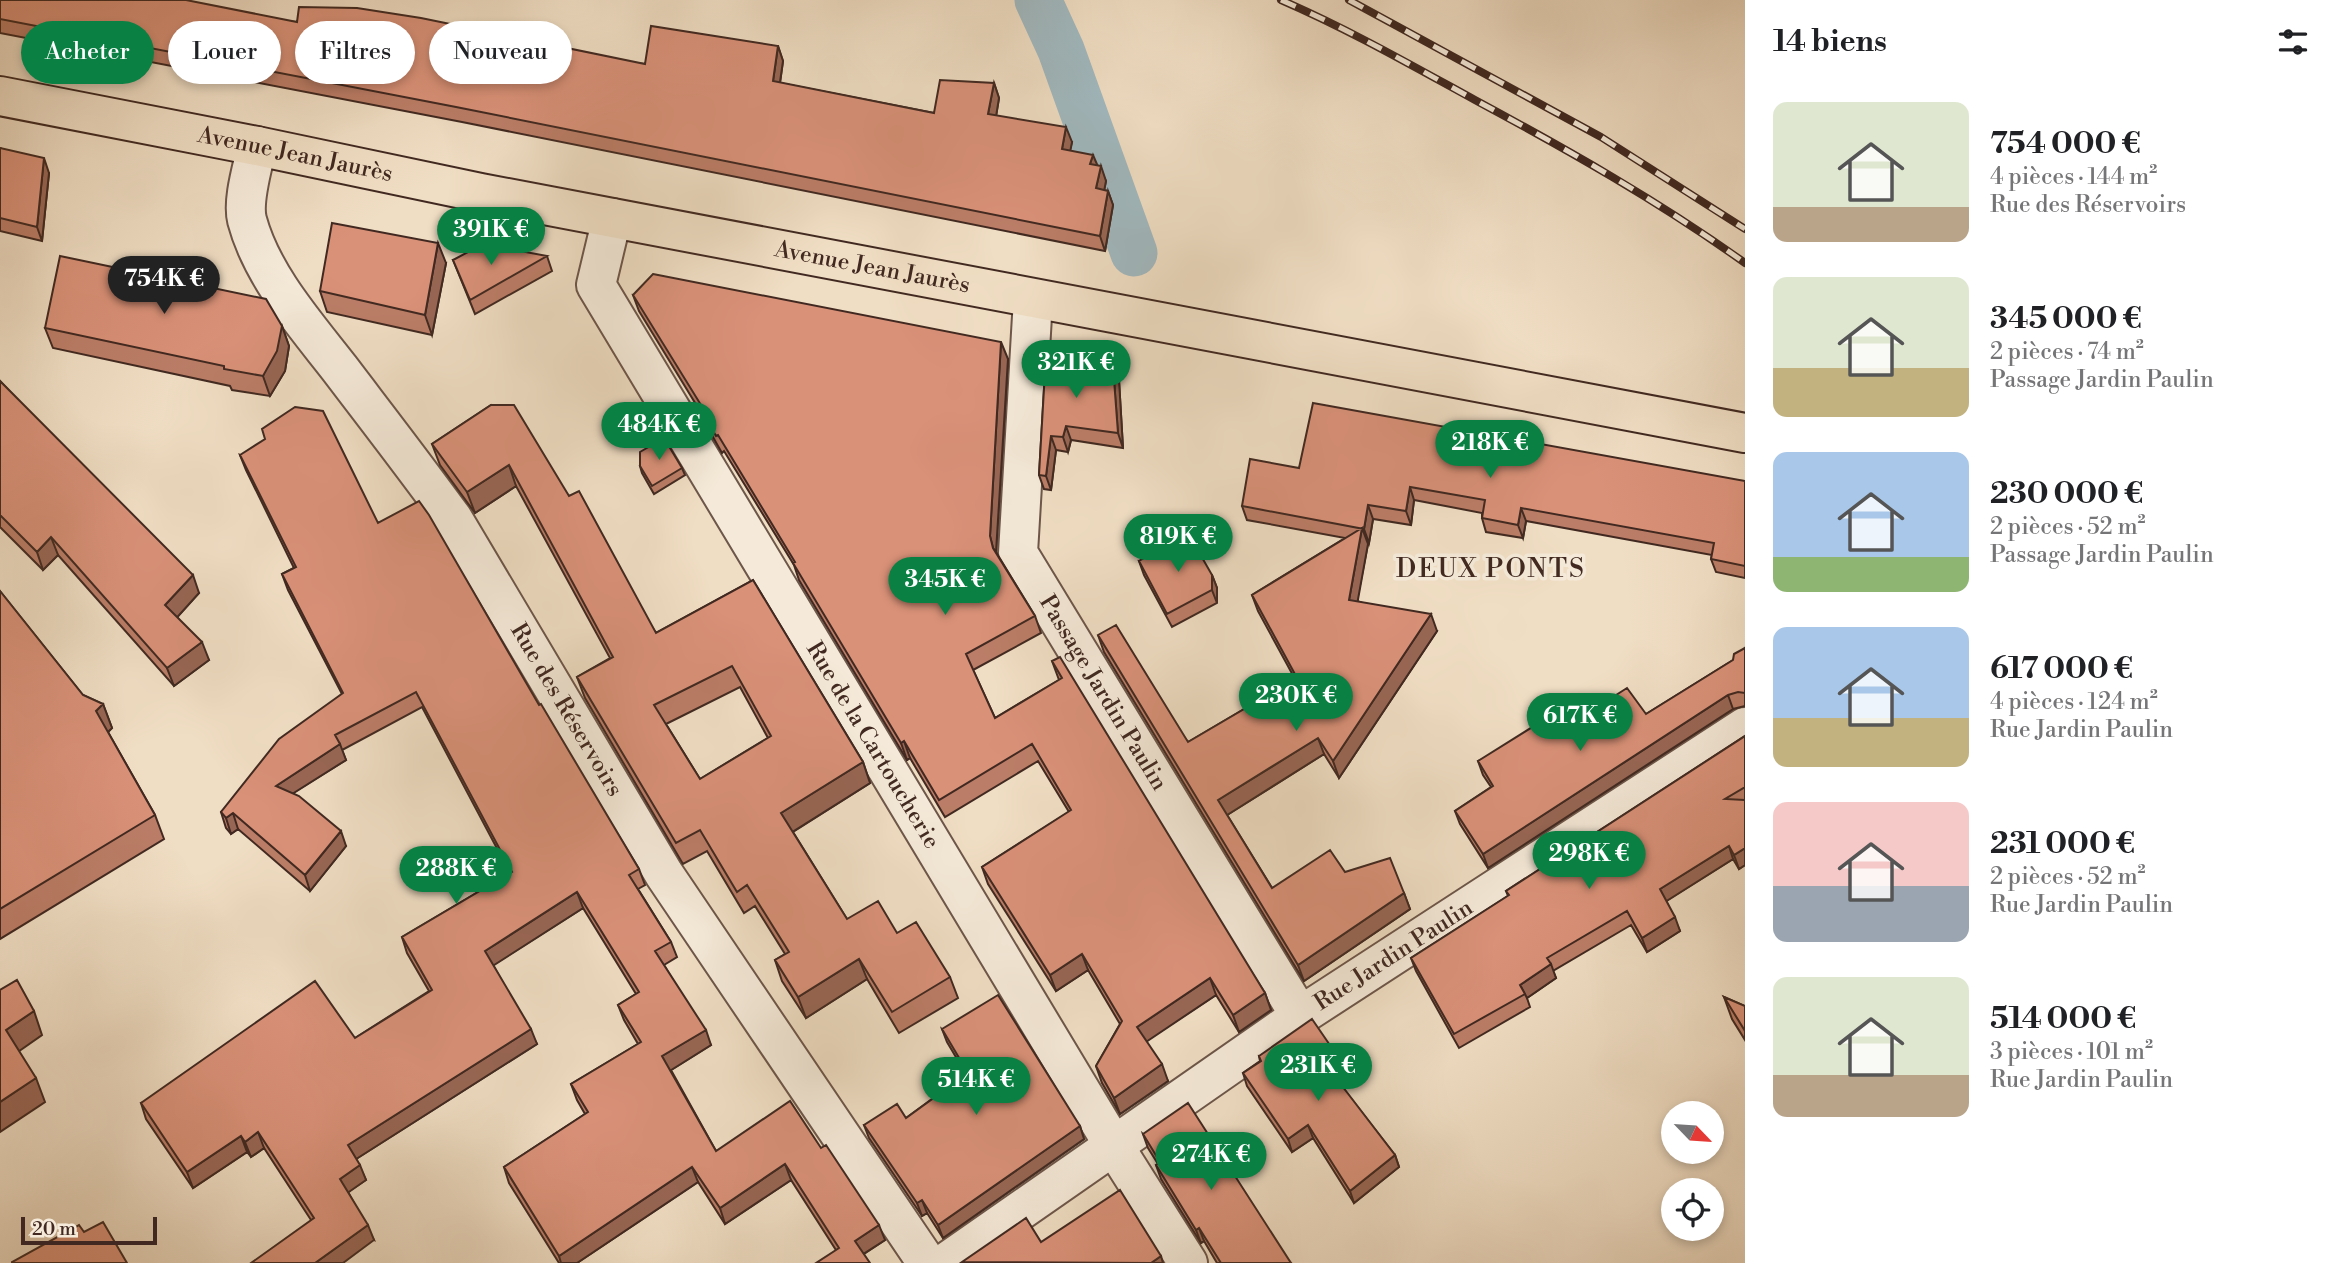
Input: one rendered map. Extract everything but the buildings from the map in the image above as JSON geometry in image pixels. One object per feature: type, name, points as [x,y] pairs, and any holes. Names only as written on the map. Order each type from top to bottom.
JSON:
[{"type":"main road","name":"Avenue Jean Jaurès","points":[[0,96],[612,218],[1745,433]]},
{"type":"street","name":"Rue des Réservoirs","points":[[257,146],[248,187],[246,217],[262,261],[305,324],[453,519],[664,874],[928,1263]]},
{"type":"street","name":"Rue de la Cartoucherie","points":[[612,218],[596,285],[1114,1146],[1188,1263]]},
{"type":"street","name":"Passage Jardin Paulin","points":[[1033,299],[1018,554],[1300,1016]]},
{"type":"street","name":"Rue Jardin Paulin","points":[[945,1263],[1300,1016],[1745,727]]},
{"type":"waterway","points":[[1038,0],[1061,50],[1134,253]]},
{"type":"railway","points":[[1281,0],[1379,48],[1579,157],[1680,219],[1745,263]]},
{"type":"railway","points":[[1349,0],[1601,137],[1745,229]]},
{"type":"district","name":"DEUX PONTS","points":[[1491,569]]}]
